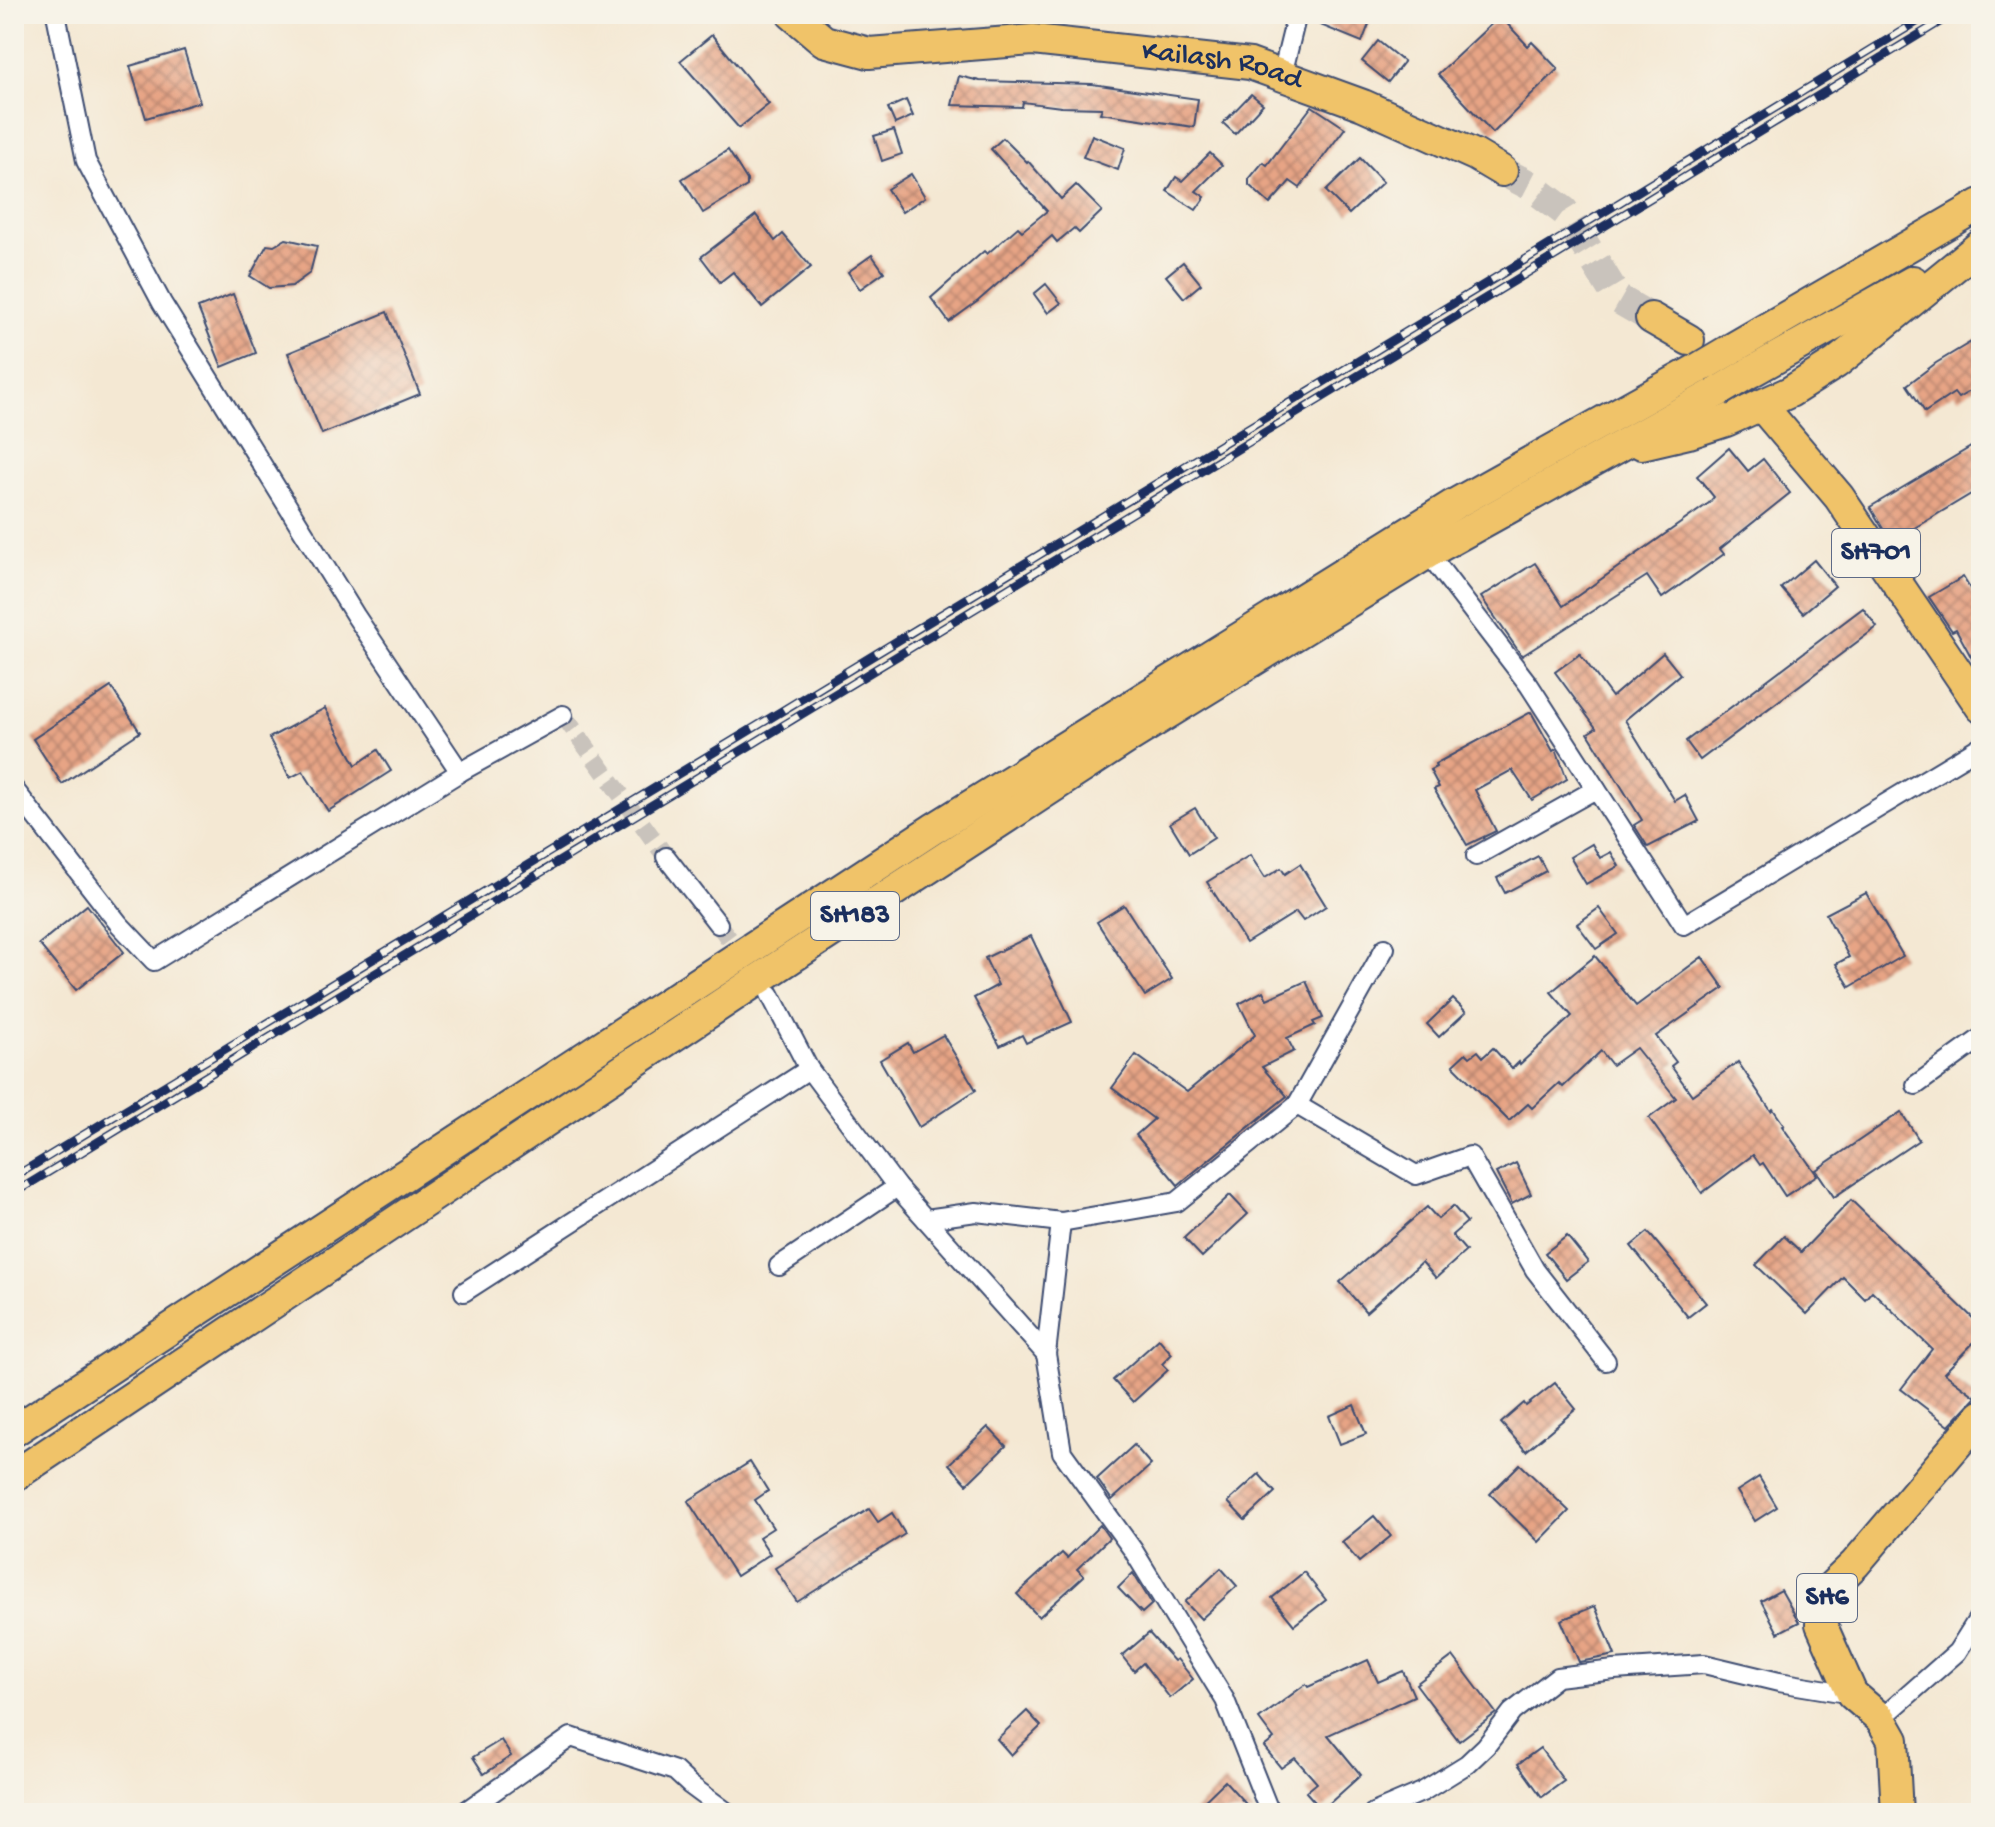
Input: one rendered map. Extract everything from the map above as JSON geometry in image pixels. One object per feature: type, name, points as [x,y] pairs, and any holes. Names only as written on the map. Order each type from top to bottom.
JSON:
[{"type":"main road","name":"Kailash Road","points":[[792,14],[824,41],[869,53],[1033,40],[1250,64],[1363,105],[1475,155],[1502,171]]},
{"type":"main road","points":[[14,1431],[933,829],[1453,505],[1602,439],[1694,354],[1731,349],[1978,211]]},
{"type":"main road","points":[[1602,439],[1689,433],[1790,392],[1836,363],[1981,244]]},
{"type":"main road","name":"SH183","points":[[14,1476],[977,836],[1131,736],[1428,553],[1602,439],[1719,391],[1981,244]]},
{"type":"main road","points":[[1651,318],[1694,354]]},
{"type":"main road","name":"SH701","points":[[1761,405],[1839,497],[1981,707]]},
{"type":"main road","name":"SH6","points":[[1897,1813],[1893,1740],[1881,1719],[1852,1694],[1821,1624],[1828,1590],[1855,1564],[1981,1416]]},
{"type":"street","points":[[56,14],[86,161],[92,174],[162,303],[355,615],[460,772]]},
{"type":"street","points":[[1282,75],[1297,14]]},
{"type":"street","points":[[1428,553],[1529,685],[1684,925],[1981,746]]},
{"type":"street","points":[[14,789],[119,924],[154,961],[460,772],[563,715]]},
{"type":"street","points":[[1476,856],[1596,789]]},
{"type":"street","points":[[666,857],[718,924]]},
{"type":"street","points":[[926,1219],[976,1212],[1061,1222],[1177,1202],[1297,1105],[1385,948]]},
{"type":"street","points":[[770,994],[809,1069],[897,1187],[1046,1354]]},
{"type":"street","points":[[1916,1085],[1981,1038]]},
{"type":"street","points":[[464,1292],[809,1069]]},
{"type":"street","points":[[1297,1105],[1416,1175],[1470,1156],[1535,1270],[1606,1361]]},
{"type":"street","points":[[779,1266],[897,1187]]},
{"type":"street","points":[[1061,1222],[1046,1354],[1062,1452],[1133,1550],[1225,1700],[1270,1813]]},
{"type":"street","points":[[1881,1719],[1957,1652],[1981,1614]]},
{"type":"street","points":[[1373,1813],[1422,1792],[1467,1764],[1486,1746],[1512,1712],[1557,1677],[1704,1664],[1779,1682],[1852,1694]]},
{"type":"street","points":[[463,1813],[571,1737],[675,1771],[728,1813]]},
{"type":"building","points":[[1309,14],[1373,14],[1362,42],[1308,20]]},
{"type":"building","points":[[1500,16],[1528,46],[1532,42],[1558,69],[1493,133],[1438,74]]},
{"type":"building","points":[[712,35],[769,104],[739,128],[680,61]]},
{"type":"building","points":[[1378,41],[1404,62],[1388,82],[1362,61]]},
{"type":"building","points":[[184,50],[200,102],[146,118],[130,66]]},
{"type":"building","points":[[959,76],[980,81],[1092,84],[1198,99],[1194,127],[1100,113],[1102,108],[1023,102],[1022,107],[952,105]]},
{"type":"building","points":[[1251,94],[1263,104],[1235,134],[1223,123]]},
{"type":"building","points":[[906,100],[913,116],[895,124],[888,108]]},
{"type":"building","points":[[1312,106],[1345,128],[1300,188],[1290,181],[1270,204],[1249,185],[1249,179],[1263,162],[1267,165]]},
{"type":"building","points":[[894,130],[902,154],[882,161],[874,136]]},
{"type":"building","points":[[1092,135],[1125,148],[1118,170],[1083,157]]},
{"type":"building","points":[[1003,138],[1061,199],[1076,185],[1102,211],[1079,233],[1074,228],[1057,242],[1052,236],[978,301],[949,322],[931,298],[984,251],[987,254],[1018,227],[1022,231],[1047,211],[991,149]]},
{"type":"building","points":[[728,150],[747,180],[747,186],[703,213],[682,179]]},
{"type":"building","points":[[1210,153],[1222,165],[1196,191],[1205,197],[1196,210],[1167,191],[1176,177],[1182,181]]},
{"type":"building","points":[[1360,158],[1383,182],[1349,214],[1326,191]]},
{"type":"building","points":[[911,174],[925,197],[902,212],[887,189]]},
{"type":"building","points":[[756,215],[775,241],[783,234],[811,267],[762,307],[733,272],[720,282],[701,257]]},
{"type":"building","points":[[286,239],[317,246],[310,273],[292,286],[269,288],[250,276],[267,245],[274,246]]},
{"type":"building","points":[[872,255],[884,272],[860,289],[848,272]]},
{"type":"building","points":[[1183,262],[1201,284],[1184,298],[1166,276]]},
{"type":"building","points":[[1046,284],[1061,303],[1048,313],[1034,294]]},
{"type":"building","points":[[233,294],[256,353],[222,367],[198,308]]},
{"type":"building","points":[[387,312],[420,394],[322,434],[288,353]]},
{"type":"building","points":[[1981,336],[1981,385],[1958,398],[1954,393],[1925,412],[1907,385]]},
{"type":"building","points":[[1981,441],[1981,488],[1891,542],[1870,507]]},
{"type":"building","points":[[1729,448],[1748,471],[1763,459],[1790,493],[1720,549],[1724,554],[1662,598],[1647,576],[1522,656],[1481,597],[1535,563],[1563,606],[1709,503],[1714,497],[1697,476]]},
{"type":"building","points":[[1814,560],[1835,586],[1803,613],[1781,588]]},
{"type":"building","points":[[1963,577],[1981,607],[1981,675],[1956,629],[1952,631],[1929,597]]},
{"type":"building","points":[[1863,608],[1877,627],[1700,760],[1686,741]]},
{"type":"building","points":[[1663,653],[1680,674],[1625,720],[1675,801],[1685,795],[1699,821],[1648,847],[1634,825],[1642,820],[1588,733],[1596,728],[1555,672],[1580,654],[1612,697]]},
{"type":"building","points":[[111,687],[140,732],[62,784],[33,739]]},
{"type":"building","points":[[325,708],[356,765],[378,750],[391,771],[328,811],[303,771],[290,778],[269,738]]},
{"type":"building","points":[[1531,712],[1553,751],[1556,749],[1567,779],[1532,800],[1512,770],[1475,790],[1496,831],[1467,845],[1434,789],[1439,787],[1430,770],[1436,767],[1435,764]]},
{"type":"building","points":[[1195,808],[1214,838],[1189,854],[1170,823]]},
{"type":"building","points":[[1592,844],[1600,858],[1611,852],[1619,866],[1586,884],[1570,857]]},
{"type":"building","points":[[1250,855],[1265,878],[1281,868],[1285,874],[1300,864],[1326,906],[1303,921],[1296,912],[1246,943],[1207,882]]},
{"type":"building","points":[[1538,856],[1546,871],[1505,893],[1497,878]]},
{"type":"building","points":[[1866,893],[1903,956],[1850,987],[1836,964],[1849,957],[1826,914]]},
{"type":"building","points":[[87,905],[124,952],[76,990],[39,944]]},
{"type":"building","points":[[1124,905],[1172,979],[1145,996],[1097,922]]},
{"type":"building","points":[[1599,908],[1618,934],[1596,949],[1577,924]]},
{"type":"building","points":[[1031,936],[1072,1022],[1026,1043],[1022,1035],[1000,1046],[974,998],[998,985],[985,958]]},
{"type":"building","points":[[1595,956],[1636,1006],[1702,957],[1724,988],[1656,1036],[1676,1062],[1671,1066],[1692,1095],[1738,1062],[1817,1175],[1785,1196],[1763,1163],[1760,1165],[1753,1155],[1702,1193],[1649,1118],[1676,1098],[1636,1048],[1612,1065],[1601,1051],[1563,1087],[1559,1083],[1532,1108],[1528,1104],[1509,1121],[1453,1065],[1466,1053],[1470,1057],[1478,1051],[1483,1057],[1493,1048],[1512,1069],[1520,1064],[1572,1016],[1551,992]]},
{"type":"building","points":[[1306,981],[1323,1018],[1287,1038],[1294,1051],[1262,1067],[1287,1096],[1178,1185],[1136,1135],[1154,1119],[1112,1088],[1136,1055],[1187,1092],[1255,1035],[1239,1004],[1263,991],[1267,999]]},
{"type":"building","points":[[1453,999],[1466,1012],[1439,1037],[1427,1024]]},
{"type":"building","points":[[943,1035],[976,1090],[919,1127],[880,1060],[908,1043],[913,1052]]},
{"type":"building","points":[[1901,1112],[1919,1140],[1834,1197],[1816,1170]]},
{"type":"building","points":[[1516,1163],[1531,1194],[1512,1204],[1496,1173]]},
{"type":"building","points":[[1230,1195],[1248,1214],[1202,1257],[1184,1238]]},
{"type":"building","points":[[1851,1200],[1981,1326],[1981,1335],[1944,1373],[1976,1397],[1949,1426],[1901,1389],[1932,1349],[1872,1291],[1865,1299],[1843,1277],[1807,1314],[1756,1265],[1784,1236],[1801,1252]]},
{"type":"building","points":[[1453,1206],[1467,1222],[1452,1235],[1466,1251],[1436,1278],[1422,1262],[1366,1312],[1340,1282],[1427,1207],[1438,1219]]},
{"type":"building","points":[[1648,1232],[1706,1303],[1688,1317],[1631,1246]]},
{"type":"building","points":[[1567,1236],[1588,1262],[1566,1279],[1545,1253]]},
{"type":"building","points":[[1159,1339],[1172,1354],[1162,1364],[1168,1370],[1133,1402],[1113,1380]]},
{"type":"building","points":[[1555,1383],[1576,1409],[1526,1451],[1501,1423]]},
{"type":"building","points":[[1354,1405],[1366,1434],[1340,1444],[1329,1416]]},
{"type":"building","points":[[988,1427],[1006,1446],[967,1484],[949,1464]]},
{"type":"building","points":[[1134,1445],[1151,1465],[1112,1500],[1097,1479]]},
{"type":"building","points":[[750,1462],[768,1491],[755,1500],[773,1528],[759,1537],[770,1554],[736,1576],[688,1501]]},
{"type":"building","points":[[1520,1464],[1569,1511],[1539,1542],[1490,1494]]},
{"type":"building","points":[[1259,1474],[1275,1492],[1245,1520],[1228,1502]]},
{"type":"building","points":[[1759,1477],[1777,1507],[1755,1521],[1737,1491]]},
{"type":"building","points":[[869,1509],[878,1522],[892,1513],[905,1534],[797,1602],[775,1568]]},
{"type":"building","points":[[1374,1516],[1391,1536],[1359,1562],[1342,1542]]},
{"type":"building","points":[[1100,1525],[1109,1538],[1077,1569],[1084,1576],[1039,1617],[1017,1594],[1062,1553],[1067,1558]]},
{"type":"building","points":[[1221,1568],[1237,1586],[1201,1619],[1185,1602]]},
{"type":"building","points":[[1304,1572],[1326,1600],[1294,1625],[1272,1598]]},
{"type":"building","points":[[1133,1573],[1152,1604],[1142,1613],[1118,1588]]},
{"type":"building","points":[[1781,1590],[1799,1622],[1778,1633],[1761,1601]]},
{"type":"building","points":[[1595,1606],[1615,1655],[1579,1662],[1561,1620]]},
{"type":"building","points":[[1149,1633],[1193,1679],[1170,1698],[1143,1663],[1134,1671],[1122,1656]]},
{"type":"building","points":[[1453,1656],[1496,1713],[1459,1741],[1416,1684]]},
{"type":"building","points":[[1368,1660],[1378,1682],[1403,1671],[1414,1696],[1328,1735],[1361,1775],[1322,1810],[1306,1792],[1317,1783],[1295,1758],[1281,1768],[1264,1747],[1274,1739],[1259,1719],[1306,1684],[1308,1687]]},
{"type":"building","points":[[1027,1711],[1041,1726],[1011,1755],[997,1739]]},
{"type":"building","points":[[501,1740],[511,1756],[484,1774],[473,1757]]},
{"type":"building","points":[[1540,1748],[1564,1781],[1542,1797],[1518,1764]]},
{"type":"building","points":[[1225,1781],[1254,1813],[1192,1813]]},
{"type":"tunnel","points":[[1502,171],[1531,186],[1564,211],[1618,299],[1651,318]]},
{"type":"tunnel","points":[[563,715],[666,857]]},
{"type":"tunnel","points":[[718,924],[747,963]]},
{"type":"railway","points":[[14,1177],[1930,14]]},
{"type":"railway","points":[[14,1193],[1953,14]]}]
